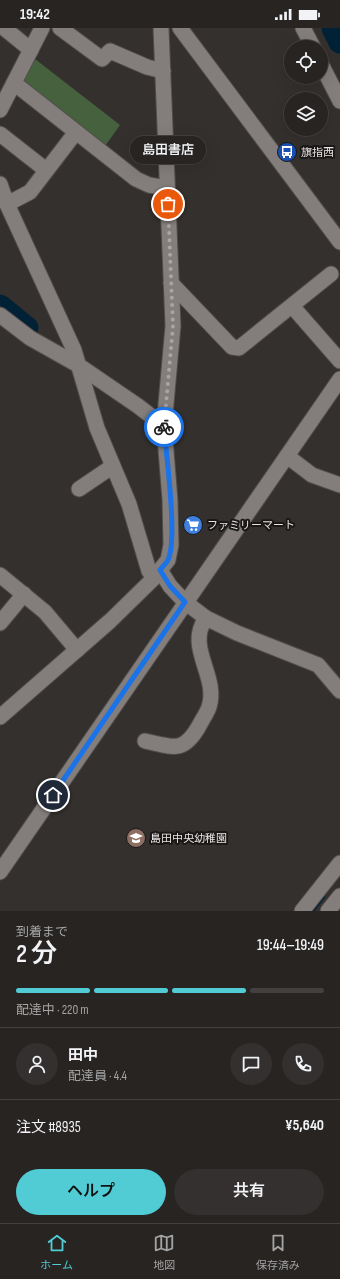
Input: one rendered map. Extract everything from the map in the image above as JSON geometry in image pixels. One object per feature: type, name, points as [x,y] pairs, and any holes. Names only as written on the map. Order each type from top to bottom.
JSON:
[{"type":"street","points":[[4,28],[31,50]]},
{"type":"street","points":[[0,110],[42,28]]},
{"type":"street","points":[[60,28],[102,58],[110,51],[146,67],[163,71]]},
{"type":"street","points":[[0,717],[110,621],[157,574],[168,560],[171,546],[170,500],[164,426],[173,326],[161,28]]},
{"type":"street","points":[[180,28],[340,242]]},
{"type":"street","points":[[303,28],[309,40]]},
{"type":"street","points":[[328,78],[340,101]]},
{"type":"street","points":[[14,83],[136,179],[149,185],[167,188]]},
{"type":"street","points":[[7,204],[30,192],[76,132]]},
{"type":"street","points":[[0,134],[46,170]]},
{"type":"street","points":[[0,184],[7,204],[74,350],[98,428],[128,504],[149,571],[157,574],[185,602],[206,618],[237,633],[318,665],[340,691]]},
{"type":"street","points":[[171,283],[232,347],[239,348],[332,274]]},
{"type":"street","points":[[292,306],[340,361]]},
{"type":"street","points":[[0,315],[30,338],[78,365],[164,426]]},
{"type":"street","points":[[0,872],[185,602],[340,380]]},
{"type":"street","points":[[287,456],[312,476],[340,485]]},
{"type":"street","points":[[79,489],[113,466]]},
{"type":"street","points":[[0,575],[45,612],[77,650]]},
{"type":"street","points":[[0,623],[24,594]]},
{"type":"street","points":[[145,741],[168,746],[183,746],[191,740],[210,706],[210,685],[198,638],[201,626],[206,618]]},
{"type":"street","points":[[302,911],[340,863]]},
{"type":"street","points":[[328,911],[340,896]]},
{"type":"green space","points":[[35,59],[120,125],[103,149],[21,84]]},
{"type":"waterway","points":[[333,28],[340,42]]},
{"type":"waterway","points":[[0,306],[27,328]]},
{"type":"waterway","points":[[312,911],[323,897]]},
{"type":"way so far","points":[[164,427],[173,326],[168,204]]},
{"type":"place","name":"旗指西","points":[[287,152]]},
{"type":"place","name":"島田書店","points":[[168,204]]},
{"type":"place","name":"ファミリーマート","points":[[193,525]]},
{"type":"place","name":"島田中央幼稚園","points":[[136,838]]},
{"type":"route","points":[[53,795],[185,602],[170,586],[160,570],[168,560],[171,546],[170,500],[164,427]]}]
